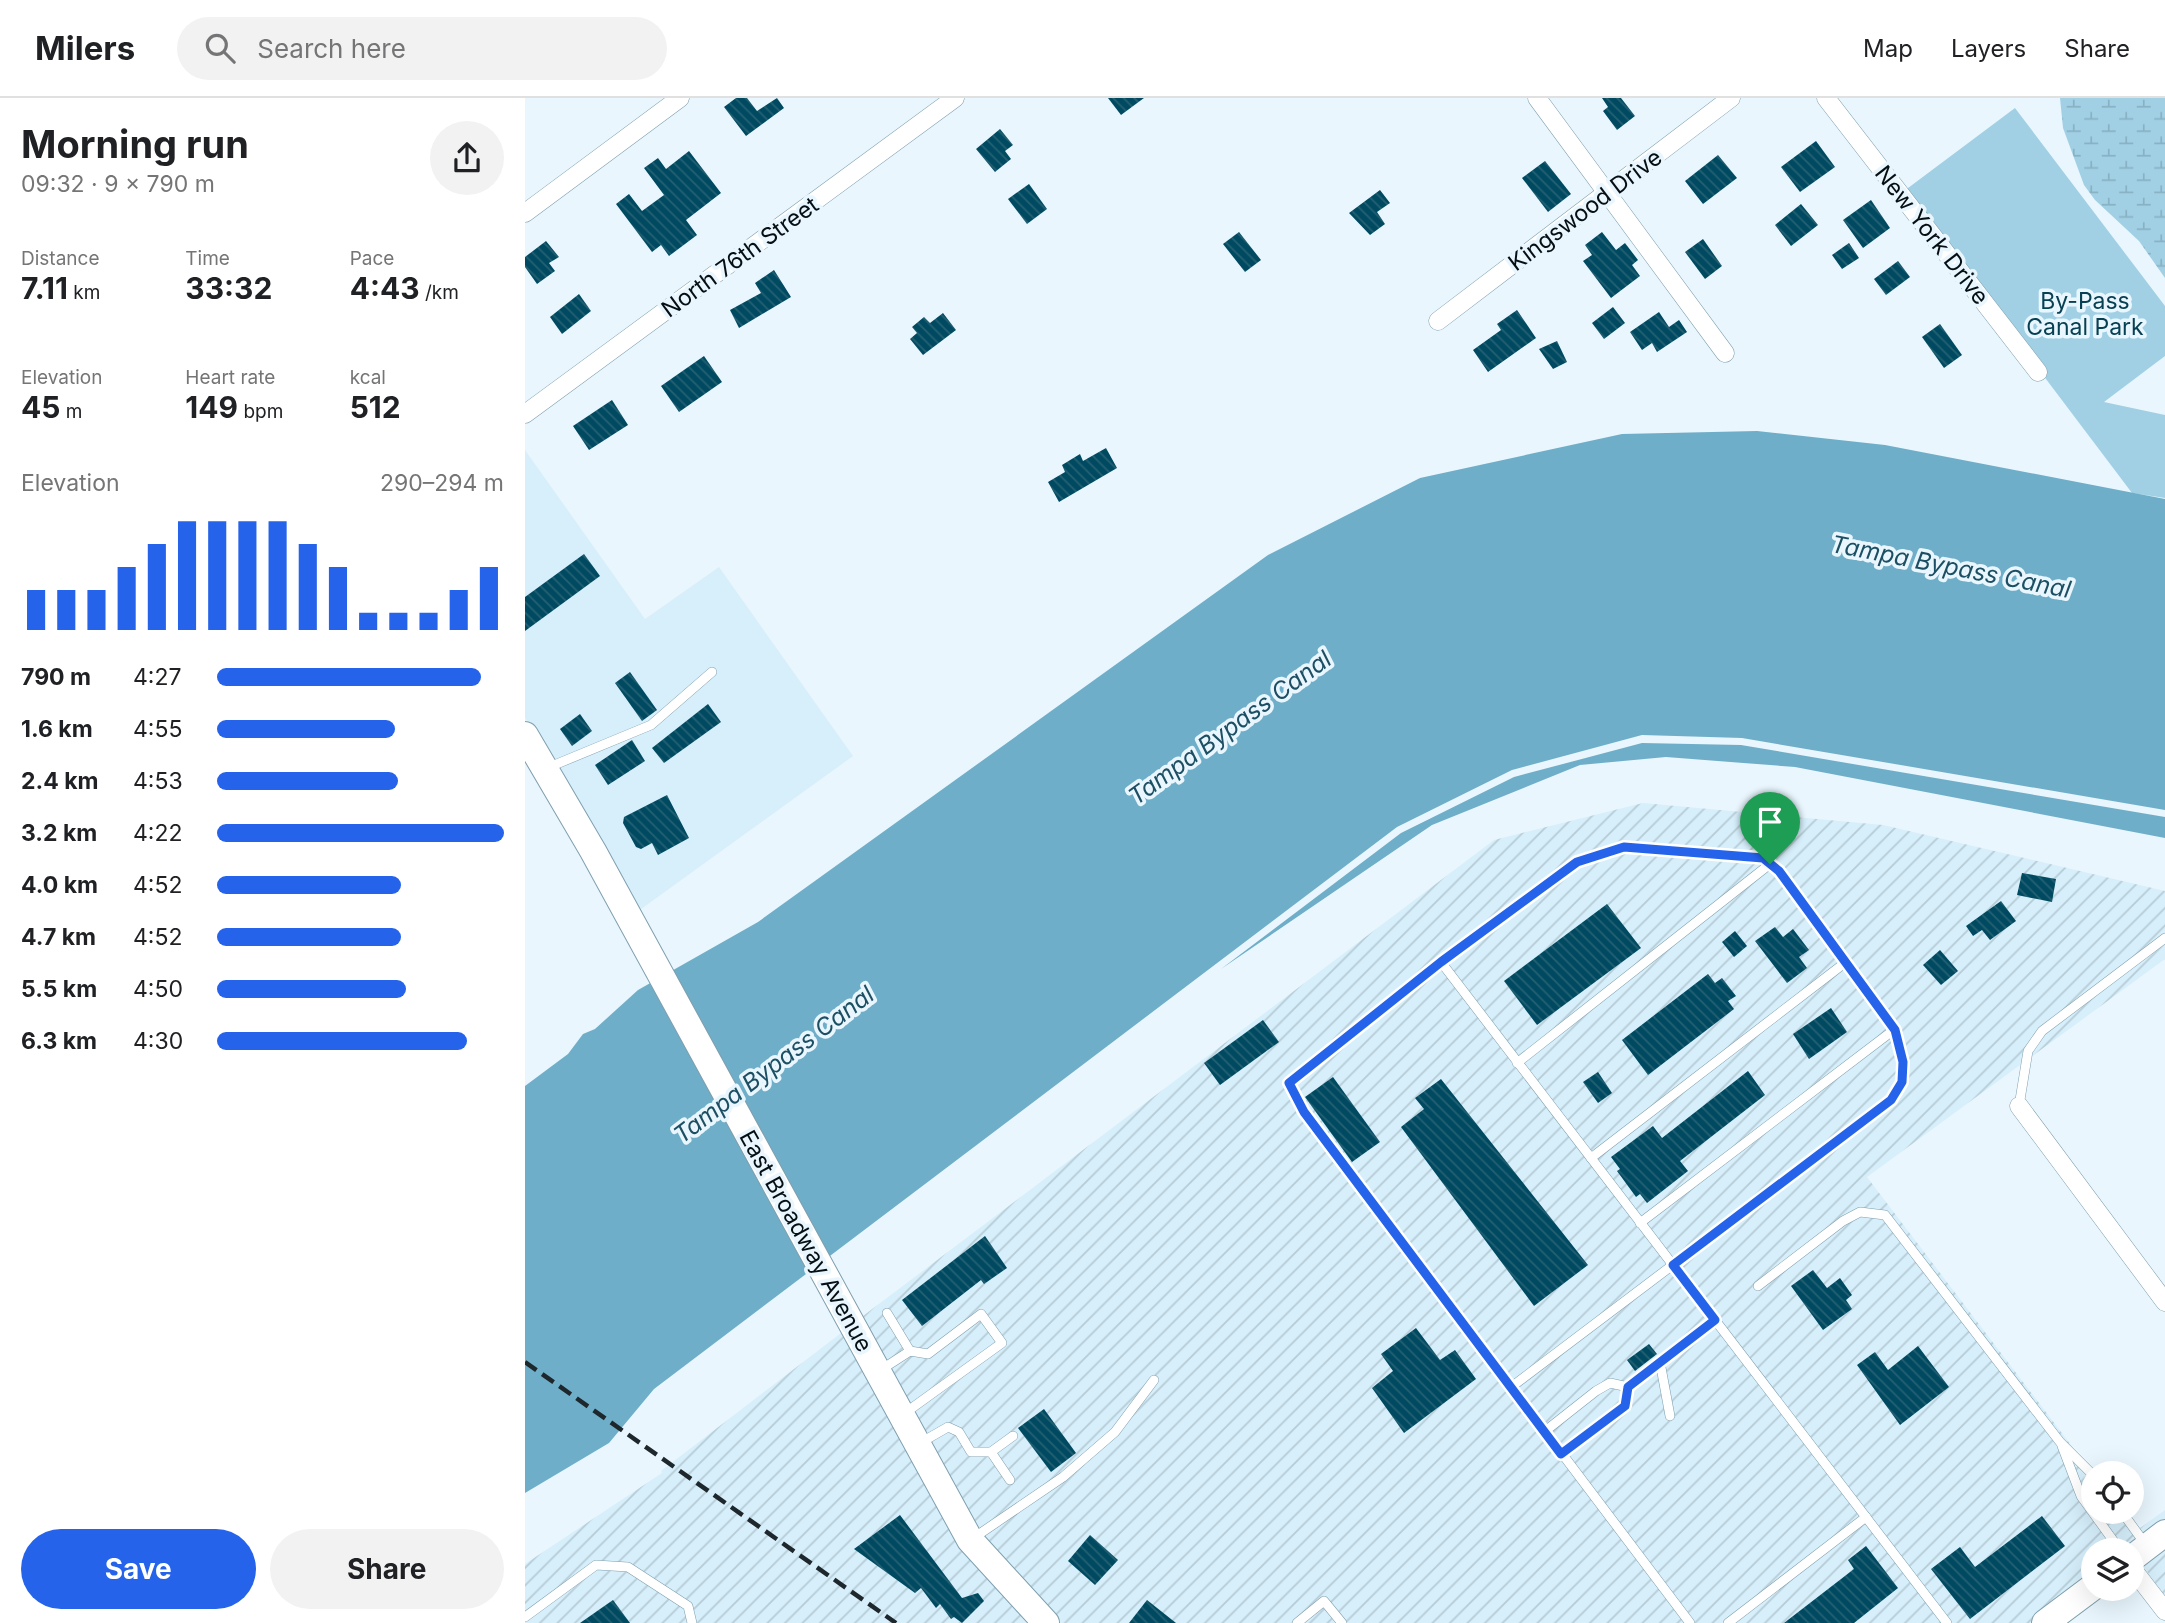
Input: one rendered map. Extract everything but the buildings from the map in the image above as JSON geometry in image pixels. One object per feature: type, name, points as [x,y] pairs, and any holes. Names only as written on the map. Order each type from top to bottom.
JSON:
[{"type":"main road","name":"East Broadway Avenue","points":[[525,735],[649,954],[970,1540],[1046,1623]]},
{"type":"main road","points":[[2045,1623],[2081,1596]]},
{"type":"street","points":[[525,213],[680,98]]},
{"type":"street","name":"North 76th Street","points":[[525,413],[955,98]]},
{"type":"street","points":[[1537,98],[1725,353]]},
{"type":"street","name":"Kingswood Drive","points":[[1439,321],[1731,98]]},
{"type":"street","name":"New York Drive","points":[[1826,98],[2038,372]]},
{"type":"street","points":[[2019,1106],[2158,1280],[2165,1302]]},
{"type":"street","points":[[2144,1551],[2165,1611]]},
{"type":"lane","points":[[546,769],[651,725],[712,672]]},
{"type":"lane","points":[[1510,1388],[1891,1100],[1902,1082],[1903,1062],[1895,1030],[1779,871],[1763,858],[1624,847],[1577,862],[1441,962],[1289,1083],[1304,1112],[1510,1388],[1690,1623]]},
{"type":"lane","points":[[1517,1063],[1770,864]]},
{"type":"lane","points":[[2019,1106],[2028,1051],[2042,1031],[2165,938]]},
{"type":"lane","points":[[1441,962],[1947,1623]]},
{"type":"lane","points":[[1591,1158],[1846,962]]},
{"type":"lane","points":[[1640,1223],[1895,1030]]},
{"type":"lane","points":[[1758,1286],[1843,1221],[1860,1212],[1885,1215],[2060,1441],[2081,1463]]},
{"type":"lane","points":[[887,1313],[910,1351]]},
{"type":"lane","points":[[878,1371],[910,1351],[928,1354],[981,1314],[1002,1343],[902,1415]]},
{"type":"lane","points":[[1561,1454],[1625,1406],[1628,1387],[1715,1320]]},
{"type":"lane","points":[[1660,1362],[1670,1416]]},
{"type":"lane","points":[[970,1540],[1063,1477],[1105,1441],[1154,1380]]},
{"type":"lane","points":[[1544,1432],[1610,1383],[1628,1387]]},
{"type":"lane","points":[[918,1444],[948,1427],[959,1432],[971,1452],[991,1452],[1013,1436]]},
{"type":"lane","points":[[2060,1441],[2081,1496],[2111,1538]]},
{"type":"lane","points":[[991,1452],[1010,1480]]},
{"type":"lane","points":[[1728,1623],[1866,1517]]},
{"type":"lane","points":[[525,1617],[596,1565],[628,1567],[688,1606],[692,1623]]},
{"type":"lane","points":[[1297,1623],[1324,1601],[1342,1623]]},
{"type":"shaded area","points":[[525,450],[645,619],[719,567],[853,756],[637,912],[525,718]]},
{"type":"shaded area","points":[[1643,803],[1883,825],[2165,891],[2165,959],[1867,1177],[2083,1461],[2081,1461],[2081,1524],[2131,1524],[2136,1531],[2165,1510],[2165,1522],[2144,1538],[2081,1538],[2081,1586],[2031,1623],[1059,1623],[978,1535],[859,1319],[1494,840]]},
{"type":"shaded area","points":[[845,1330],[1033,1623],[525,1623],[525,1564],[662,1473],[661,1471]]},
{"type":"shaded area","points":[[2165,1543],[2165,1596],[2144,1567],[2144,1559]]},
{"type":"green space","points":[[2060,98],[2165,98],[2165,278],[2139,241],[2095,200],[2084,185],[2063,128]]},
{"type":"green space","name":"By-Pass Canal Park","points":[[2015,108],[2165,306],[2165,356],[2104,402],[2165,415],[2165,498],[2132,493],[1904,191]]},
{"type":"water","name":"Tampa Bypass Canal","points":[[1757,431],[1885,445],[2165,499],[2165,810],[1742,738],[1642,735],[1512,770],[1397,827],[654,1389],[609,1443],[525,1493],[525,1086],[568,1054],[583,1034],[595,1029],[638,990],[758,922],[1268,555],[1420,478],[1622,434]]},
{"type":"water","points":[[1642,743],[1741,745],[2165,817],[2165,838],[1795,767],[1666,757],[1580,765],[1432,825],[1221,969],[1401,833],[1514,777]]},
{"type":"railway","points":[[525,1362],[896,1623]]},
{"type":"route","points":[[1624,847],[1649,847],[1763,858],[1770,864],[1779,871],[1895,1030],[1903,1062],[1902,1082],[1891,1100],[1673,1265],[1715,1320],[1628,1387],[1625,1406],[1561,1454],[1304,1112],[1289,1083],[1441,962],[1577,862],[1624,847]]}]
